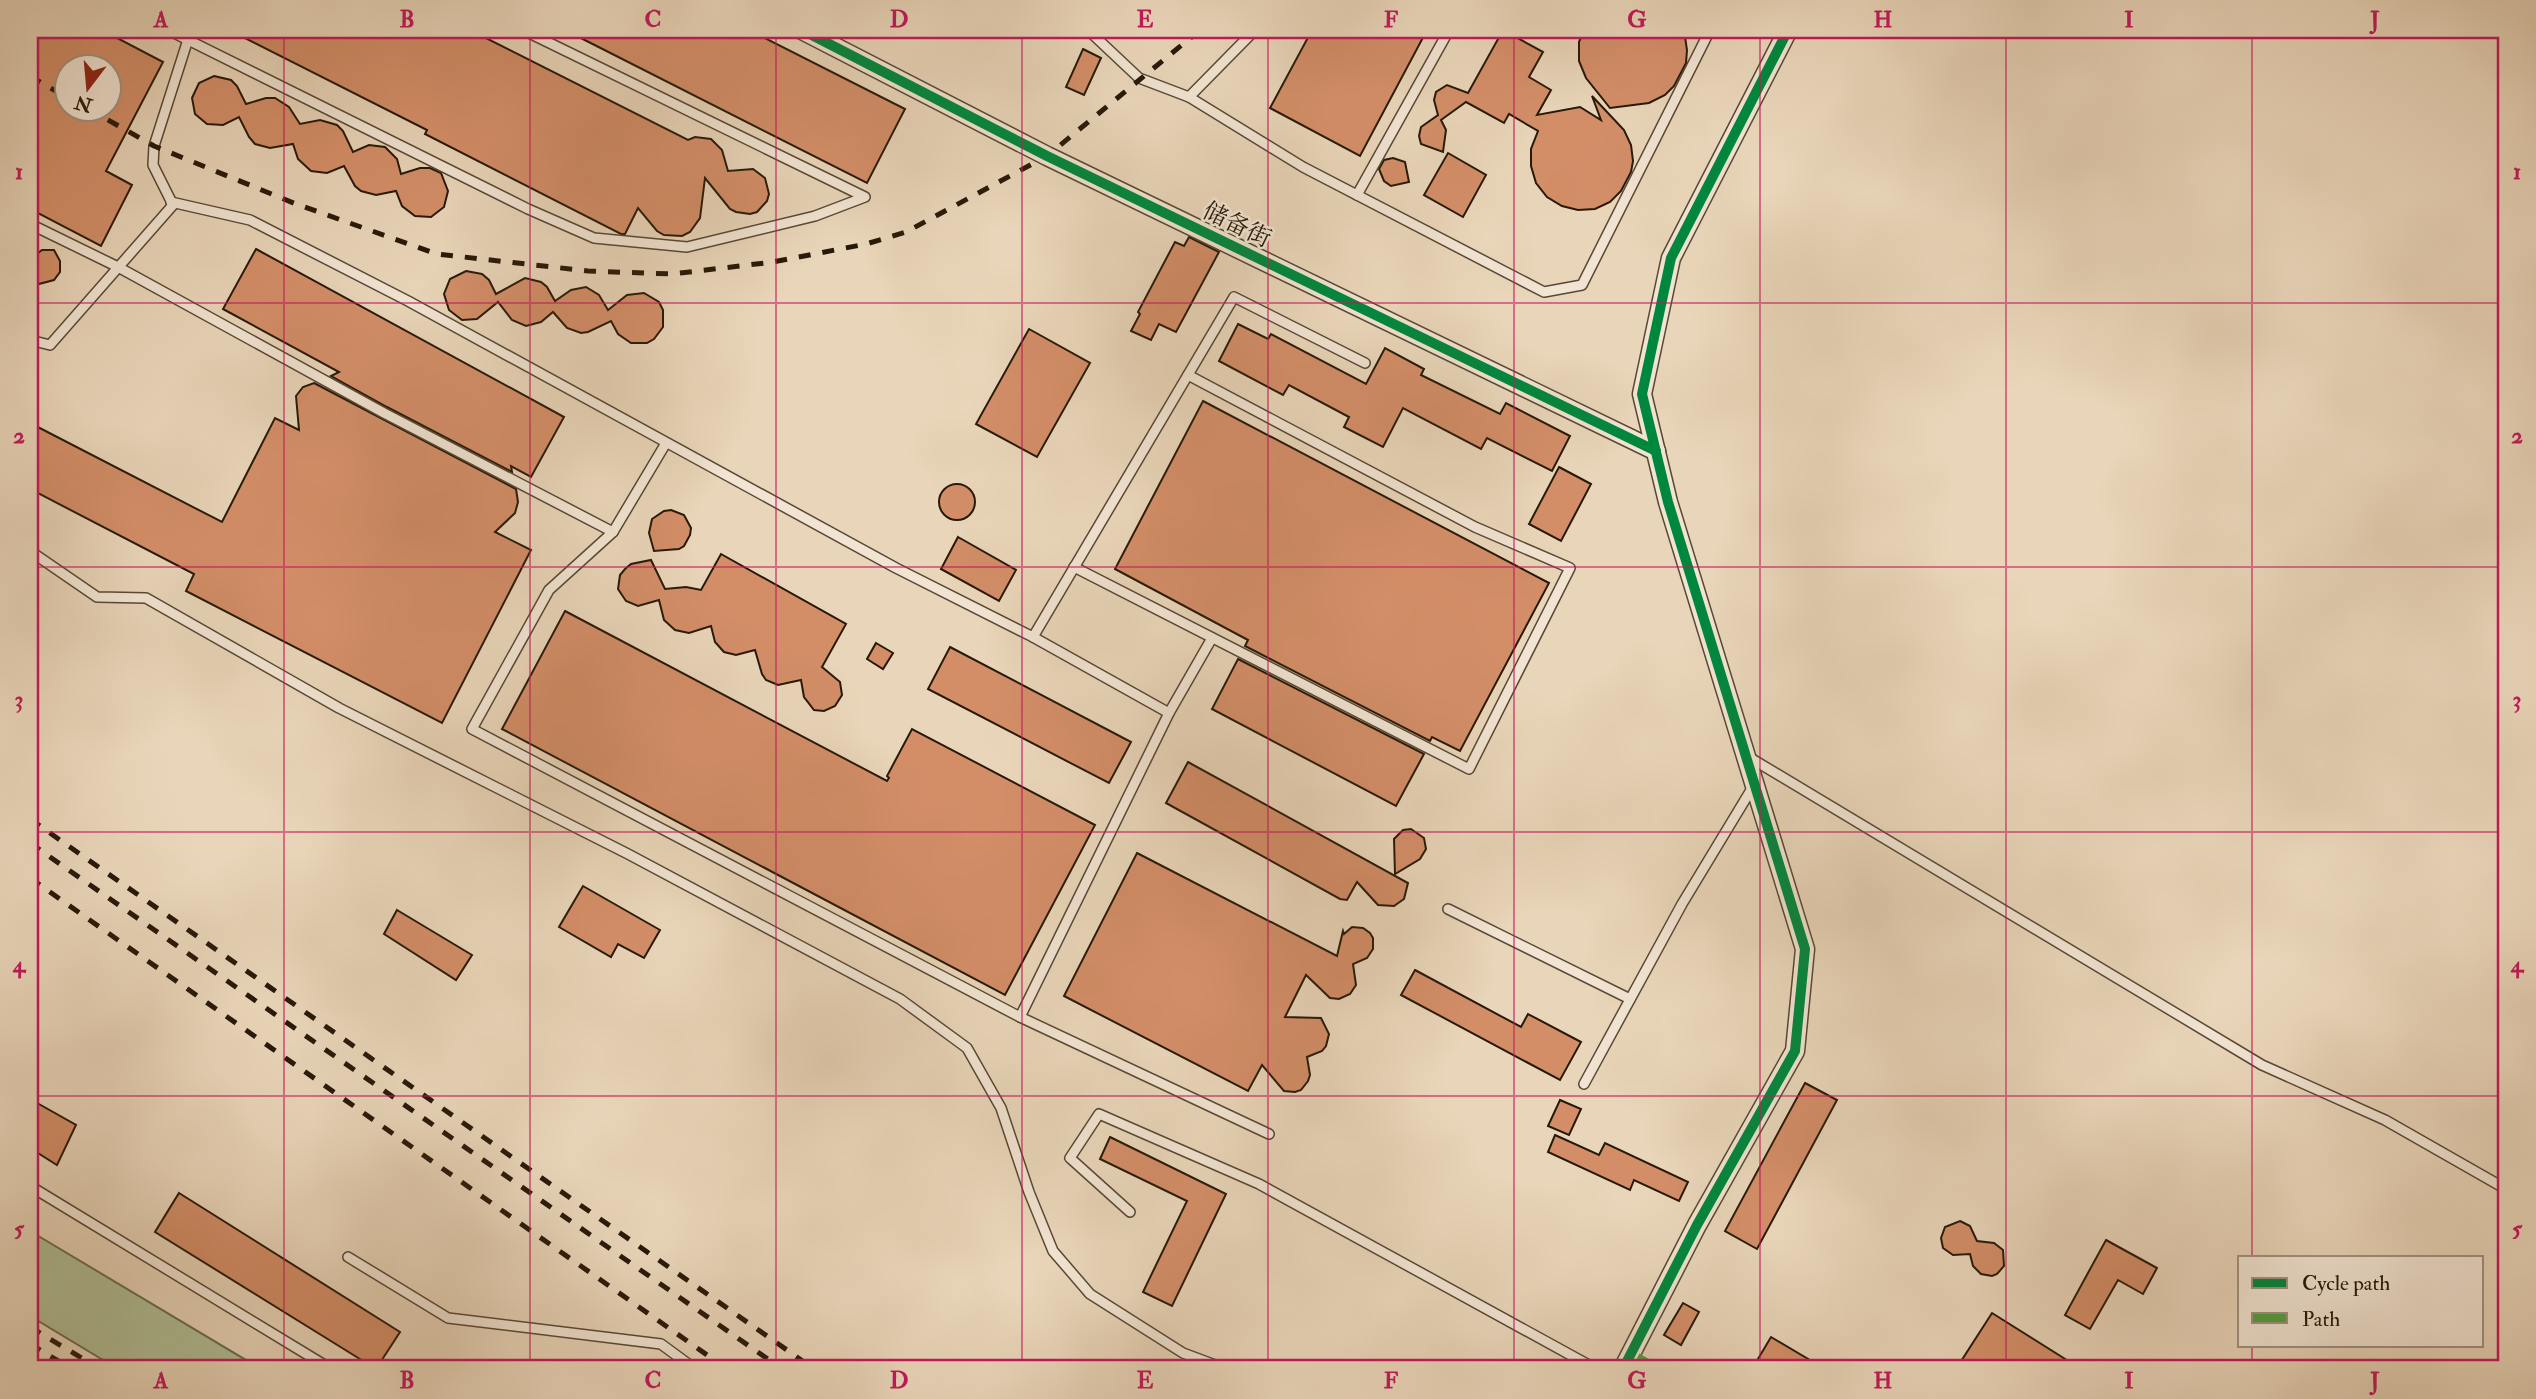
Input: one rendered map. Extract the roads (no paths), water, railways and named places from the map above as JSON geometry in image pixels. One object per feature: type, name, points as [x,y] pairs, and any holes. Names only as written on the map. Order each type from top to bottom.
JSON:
[{"type":"street","name":"储备街","points":[[802,30],[1047,156],[1656,451]]},
{"type":"street","points":[[1623,1369],[1697,1225],[1795,1051],[1805,949],[1668,502],[1642,394],[1671,258],[1788,30]]},
{"type":"lane","points":[[168,30],[189,34],[527,209],[594,238],[687,247],[816,216],[865,197],[523,30]]},
{"type":"lane","points":[[1088,30],[1139,78],[1189,97],[1303,167],[1544,292],[1582,285],[1710,30]]},
{"type":"lane","points":[[1189,97],[1255,30]]},
{"type":"lane","points":[[1357,195],[1449,30]]},
{"type":"lane","points":[[30,340],[50,345],[173,205],[153,164],[154,146],[189,34]]},
{"type":"lane","points":[[171,202],[250,220],[408,301],[895,568],[1033,637],[1170,713]]},
{"type":"lane","points":[[30,224],[118,267],[384,413],[613,532]]},
{"type":"lane","points":[[1033,637],[1234,298],[1365,363]]},
{"type":"lane","points":[[1074,567],[1468,769],[1570,568],[1475,527],[1188,375]]},
{"type":"lane","points":[[666,443],[613,532],[549,590],[472,729],[1020,1017],[1269,1135]]},
{"type":"lane","points":[[30,551],[97,597],[146,597],[339,708],[628,854],[900,999],[967,1048],[1001,1108],[1029,1192],[1053,1251],[1090,1294],[1183,1353],[1226,1369]]},
{"type":"lane","points":[[1020,1017],[1170,713],[1212,638]]},
{"type":"lane","points":[[1746,755],[2262,1065],[2385,1120],[2506,1189]]},
{"type":"lane","points":[[1584,1084],[1682,904],[1755,783]]},
{"type":"lane","points":[[1448,909],[1630,999]]},
{"type":"lane","points":[[1130,1212],[1070,1158],[1099,1114],[1259,1184],[1596,1369]]},
{"type":"lane","points":[[30,1186],[331,1369]]},
{"type":"lane","points":[[348,1257],[448,1318],[660,1344],[695,1369]]},
{"type":"railway","points":[[112,122],[154,146],[296,204],[437,254],[588,271],[672,274],[773,262],[866,244],[906,232],[1047,156],[1200,30]]},
{"type":"railway","points":[[30,76],[52,89]]},
{"type":"railway","points":[[30,819],[814,1369]]},
{"type":"railway","points":[[30,843],[782,1369]]},
{"type":"railway","points":[[30,878],[727,1369]]},
{"type":"railway","points":[[30,1327],[100,1369]]},
{"type":"railway","points":[[30,1344],[72,1369]]}]
